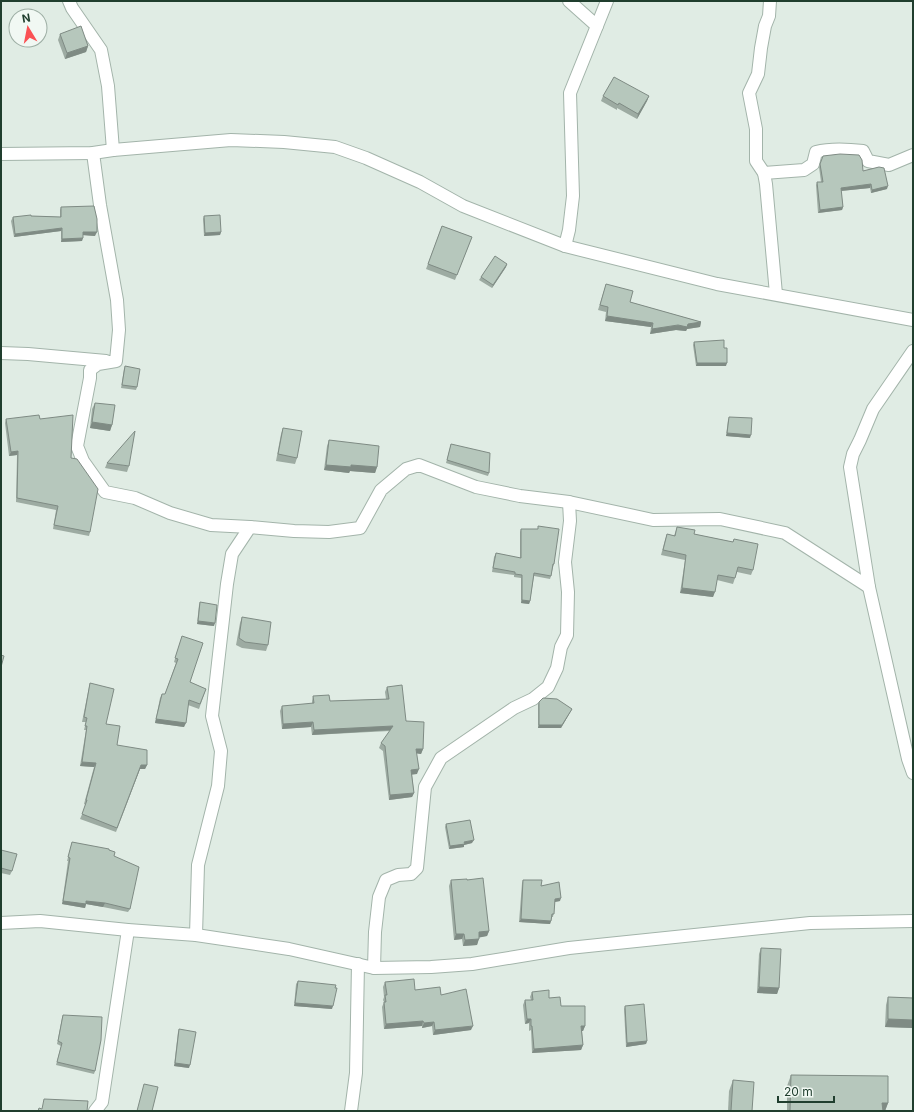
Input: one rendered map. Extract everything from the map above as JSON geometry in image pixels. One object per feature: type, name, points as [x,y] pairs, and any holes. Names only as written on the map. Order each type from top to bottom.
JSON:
[{"type":"street","points":[[69,1],[72,8],[101,50],[108,86],[113,150]]},
{"type":"street","points":[[569,1],[597,26]]},
{"type":"street","points":[[565,246],[569,230],[573,196],[570,93],[607,1]]},
{"type":"street","points":[[770,1],[769,16],[764,34],[758,74],[749,93],[756,130],[756,161],[764,173],[776,294]]},
{"type":"street","points":[[1,154],[93,152],[231,140],[284,142],[335,147],[366,158],[420,182],[463,206],[565,246],[717,284],[913,320]]},
{"type":"street","points":[[764,173],[804,170],[813,164],[816,152],[820,150],[840,149],[863,152],[868,160],[889,165],[912,158]]},
{"type":"street","points":[[93,152],[100,205],[117,300],[120,330],[116,361]]},
{"type":"street","points":[[913,351],[873,409],[853,454],[850,468],[869,587],[913,773]]},
{"type":"street","points":[[1,353],[116,361]]},
{"type":"street","points":[[116,361],[98,364],[90,370],[90,378],[77,446],[83,461],[105,492],[135,498],[170,513],[211,525],[330,532],[360,528],[381,490],[406,469],[419,465],[476,487],[520,496],[569,502],[653,520],[720,519],[785,533],[869,587]]},
{"type":"street","points":[[374,968],[375,932],[379,897],[386,880],[398,875],[410,874],[416,868],[425,787],[441,758],[514,708],[533,699],[548,687],[557,668],[561,647],[567,635],[568,592],[565,562],[570,521],[569,502]]},
{"type":"street","points":[[196,935],[198,865],[218,786],[220,751],[212,716],[227,584],[232,554],[250,527]]},
{"type":"street","points":[[1,923],[40,921],[196,935],[289,949],[374,968],[431,967],[472,964],[576,948],[810,923],[913,921]]},
{"type":"street","points":[[95,1111],[102,1102],[128,930]]},
{"type":"street","points":[[351,1111],[356,1073],[358,964]]},
{"type":"building","points":[[81,26],[88,46],[67,53],[60,34]]},
{"type":"building","points":[[614,77],[649,96],[638,114],[603,96]]},
{"type":"building","points":[[840,154],[859,155],[862,160],[863,171],[879,167],[884,168],[888,186],[872,190],[871,184],[841,188],[843,207],[820,210],[817,182],[823,182],[820,164],[823,156]]},
{"type":"building","points":[[94,206],[97,219],[97,232],[83,232],[83,238],[62,239],[62,228],[15,234],[13,217],[31,215],[61,217],[61,207]]},
{"type":"building","points":[[220,215],[221,232],[205,233],[204,216]]},
{"type":"building","points":[[442,226],[472,237],[457,275],[428,264]]},
{"type":"building","points":[[495,256],[507,264],[493,285],[481,277]]},
{"type":"building","points":[[606,284],[633,291],[630,302],[701,322],[688,324],[687,327],[678,325],[652,329],[653,323],[607,316],[608,307],[600,305]]},
{"type":"building","points":[[724,340],[724,348],[727,348],[727,363],[697,363],[694,342]]},
{"type":"building","points":[[125,366],[140,369],[137,387],[122,385]]},
{"type":"building","points":[[95,403],[115,405],[112,425],[92,422]]},
{"type":"building","points":[[39,415],[40,419],[73,415],[71,458],[77,459],[98,489],[90,532],[54,525],[58,506],[17,498],[18,451],[11,452],[6,419]]},
{"type":"building","points":[[729,417],[752,418],[751,435],[727,433]]},
{"type":"building","points":[[283,428],[302,431],[297,458],[278,454]]},
{"type":"building","points":[[135,431],[129,466],[107,463]]},
{"type":"building","points":[[329,440],[379,446],[377,467],[326,465]]},
{"type":"building","points":[[451,444],[490,453],[489,473],[447,460]]},
{"type":"building","points":[[538,526],[559,529],[554,564],[551,576],[534,573],[530,601],[522,600],[522,575],[515,574],[515,572],[493,568],[496,553],[521,558],[521,529],[538,529]]},
{"type":"building","points":[[677,527],[695,530],[694,534],[733,542],[734,539],[758,544],[753,570],[738,567],[735,578],[718,575],[715,592],[682,588],[686,555],[663,550],[667,534],[675,536]]},
{"type":"building","points":[[200,602],[217,605],[215,623],[198,621]]},
{"type":"building","points":[[242,617],[271,622],[268,645],[245,642],[239,638]]},
{"type":"building","points":[[182,636],[203,643],[190,682],[206,689],[200,704],[189,700],[186,723],[156,719],[162,694],[165,694],[178,659],[175,658]]},
{"type":"building","points":[[1,655],[4,656],[1,667]]},
{"type":"building","points":[[90,683],[114,689],[106,724],[120,726],[117,745],[147,750],[147,765],[141,765],[117,828],[82,814],[96,763],[82,762],[87,726],[85,726],[87,718],[84,717]]},
{"type":"building","points":[[402,685],[406,721],[424,722],[423,749],[416,749],[419,769],[411,770],[414,793],[390,795],[385,746],[381,743],[393,726],[314,730],[313,722],[283,724],[282,706],[314,703],[313,696],[329,695],[330,701],[389,699],[387,687]]},
{"type":"building","points":[[543,698],[557,699],[572,709],[562,725],[539,725],[539,702]]},
{"type":"building","points":[[470,820],[474,840],[464,842],[465,844],[450,846],[446,824]]},
{"type":"building","points":[[72,842],[109,849],[115,852],[114,856],[139,867],[130,909],[105,903],[86,901],[86,904],[63,901],[70,858],[68,857]]},
{"type":"building","points":[[1,850],[17,854],[12,871],[1,868]]},
{"type":"building","points":[[483,878],[489,931],[479,932],[479,939],[465,940],[464,934],[456,934],[451,880]]},
{"type":"building","points":[[523,880],[542,880],[541,886],[559,882],[561,898],[555,899],[554,914],[552,914],[551,921],[521,919]]},
{"type":"building","points":[[761,948],[781,949],[779,988],[759,987]]},
{"type":"building","points":[[414,979],[415,990],[440,987],[441,995],[466,989],[473,1026],[435,1030],[434,1022],[424,1023],[423,1021],[386,1024],[384,1002],[386,1002],[385,995],[387,995],[385,982]]},
{"type":"building","points":[[298,981],[336,985],[335,988],[337,988],[333,1006],[295,1003]]},
{"type":"building","points":[[549,990],[549,998],[560,997],[561,1006],[585,1006],[585,1026],[581,1026],[583,1045],[534,1049],[531,1019],[527,1019],[525,1000],[533,1000],[532,992]]},
{"type":"building","points":[[888,997],[913,998],[913,1020],[888,1019]]},
{"type":"building","points":[[644,1004],[647,1041],[627,1043],[625,1006]]},
{"type":"building","points":[[63,1015],[102,1017],[101,1040],[95,1071],[57,1062],[62,1043],[58,1041]]},
{"type":"building","points":[[179,1029],[196,1032],[190,1065],[175,1063]]},
{"type":"building","points":[[791,1075],[888,1076],[888,1103],[882,1103],[883,1111],[790,1111]]},
{"type":"building","points":[[733,1080],[754,1082],[752,1111],[731,1111]]},
{"type":"building","points":[[144,1084],[158,1087],[152,1111],[137,1111]]},
{"type":"building","points":[[44,1099],[88,1101],[87,1111],[38,1111],[39,1108],[42,1109]]}]
